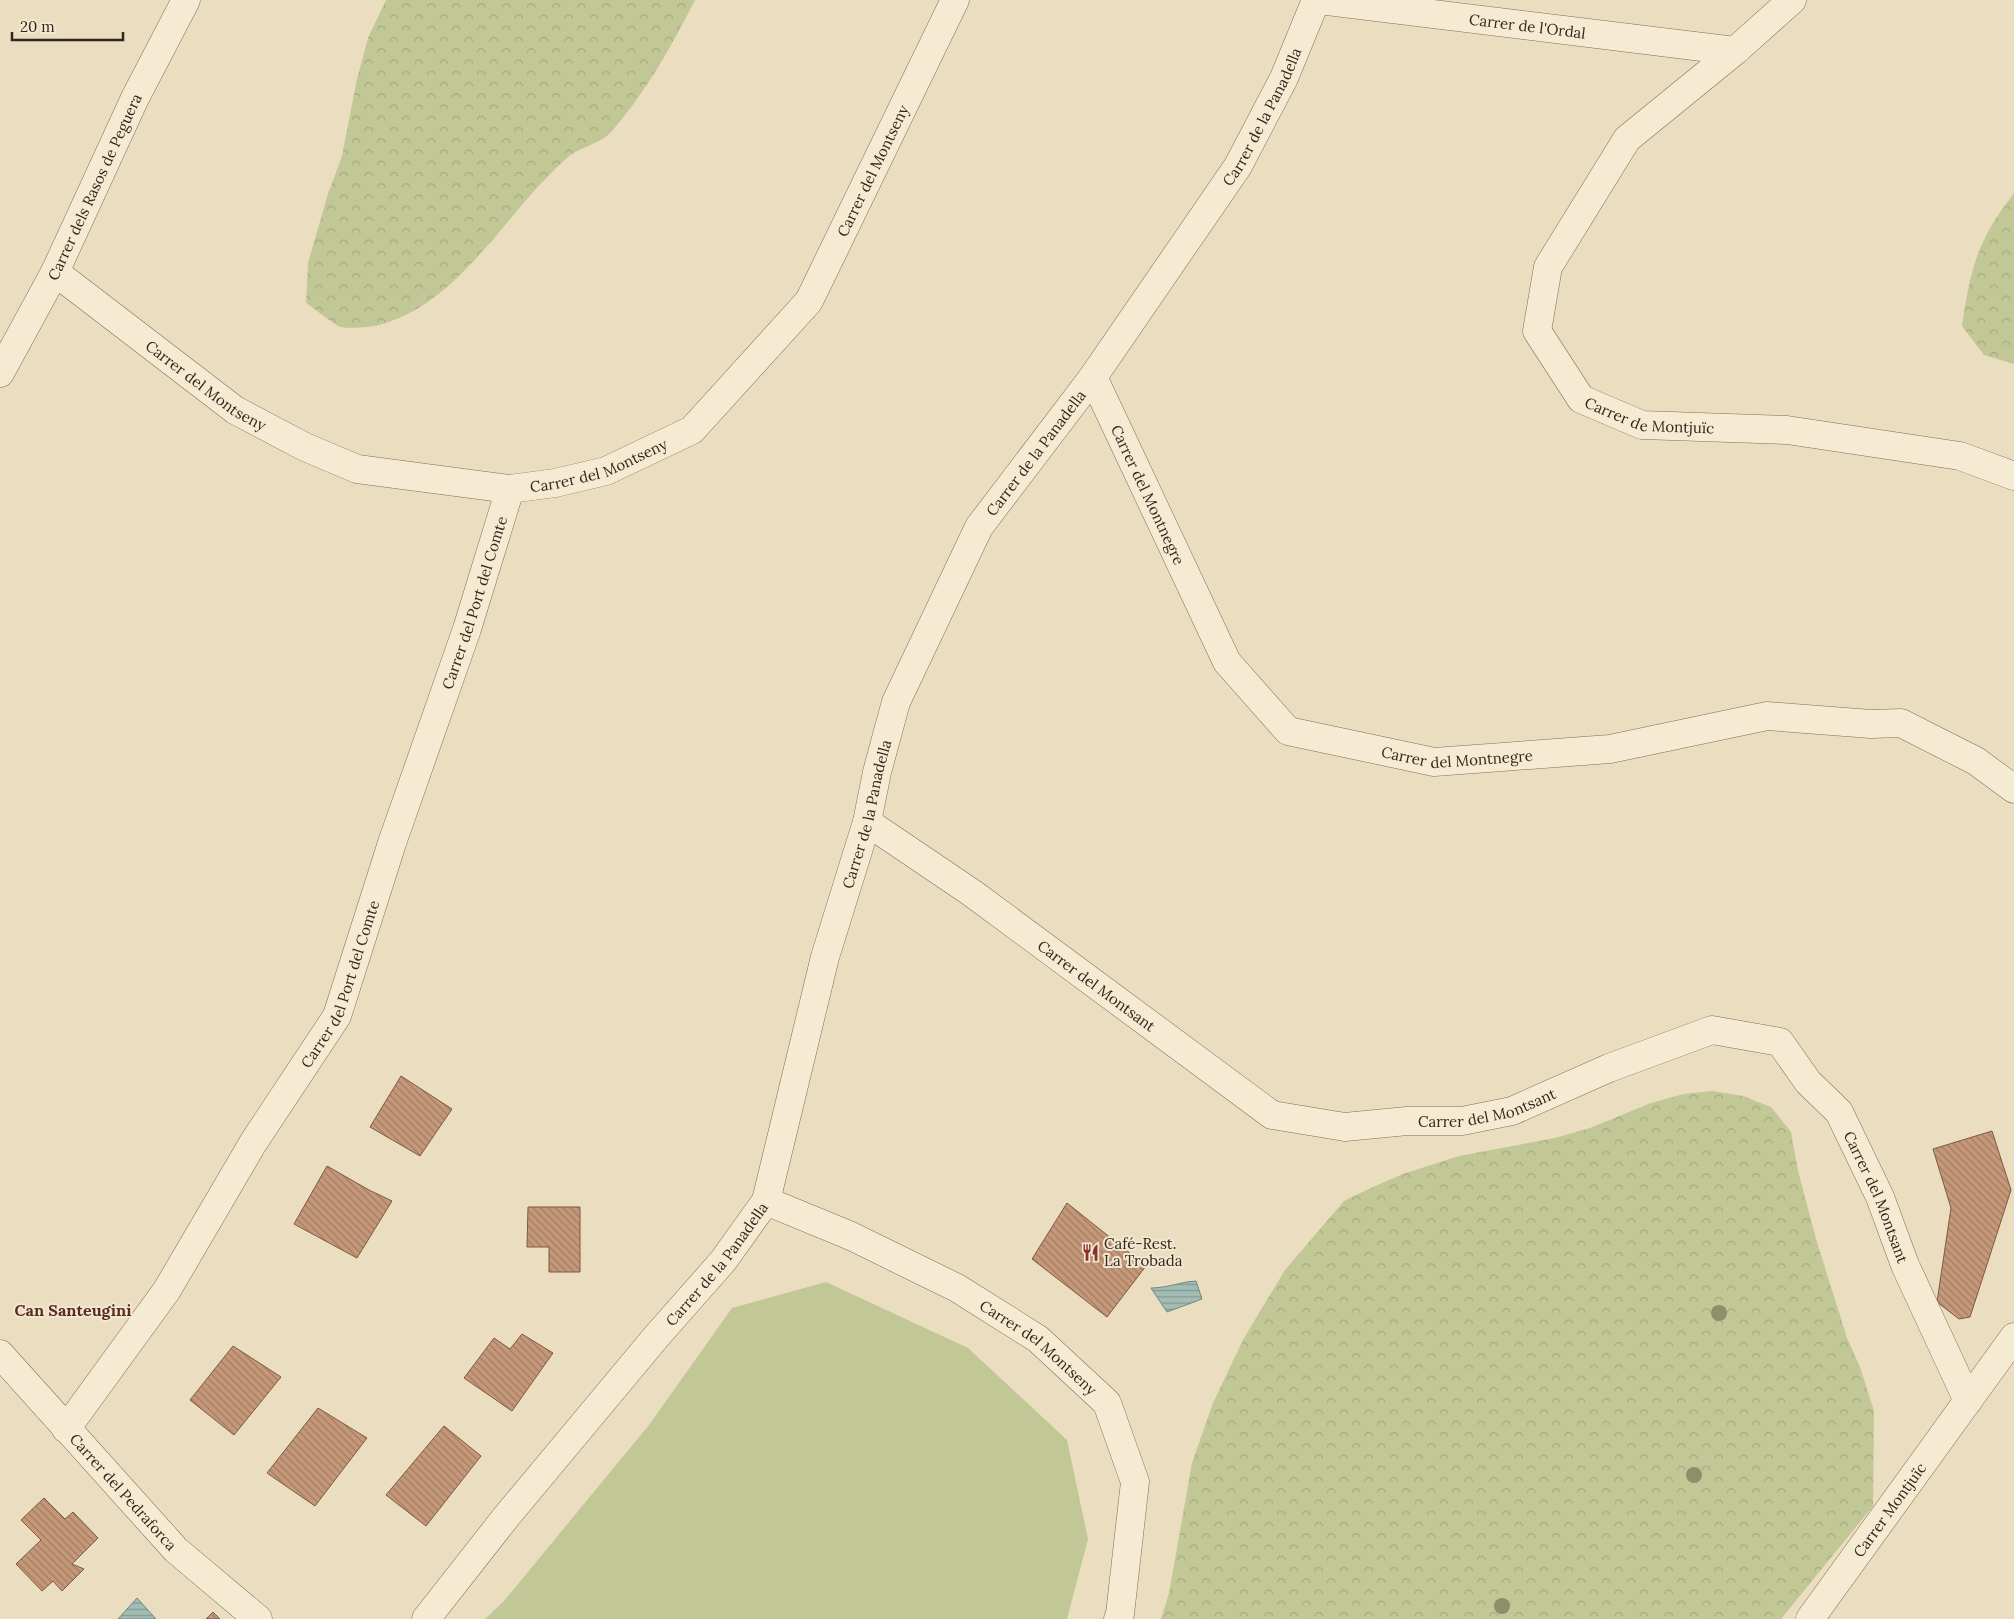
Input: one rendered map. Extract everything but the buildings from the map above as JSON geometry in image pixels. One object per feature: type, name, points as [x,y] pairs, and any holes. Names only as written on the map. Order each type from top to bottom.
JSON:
[{"type":"street","name":"Carrer dels Rasos de Peguera","points":[[0,373],[55,272],[135,98],[186,0]]},
{"type":"street","name":"Carrer del Montseny","points":[[55,272],[235,410],[305,447],[358,469],[510,489],[555,483],[606,471],[692,430],[809,301],[955,0]]},
{"type":"street","name":"Carrer de l'Ordal","points":[[1317,0],[1735,51]]},
{"type":"street","name":"Carrer de la Panadella","points":[[426,1619],[506,1517],[656,1337],[723,1261],[766,1201],[825,957],[867,822],[877,772],[896,702],[978,527],[1093,377],[1238,166],[1284,78],[1317,0]]},
{"type":"street","name":"Carrer de Montjuïc","points":[[1792,0],[1735,51],[1627,138],[1548,267],[1537,330],[1581,399],[1642,425],[1787,430],[1960,456],[2014,476]]},
{"type":"street","name":"Carrer del Montnegre","points":[[1093,377],[1227,662],[1288,731],[1434,762],[1610,749],[1767,716],[1872,724],[1901,723],[1976,761],[2014,789]]},
{"type":"street","name":"Carrer del Port del Comte","points":[[66,1429],[167,1290],[253,1143],[336,1016],[392,843],[468,629],[510,489]]},
{"type":"street","name":"Carrer del Montsant","points":[[867,822],[972,893],[1272,1114],[1345,1127],[1407,1121],[1462,1121],[1512,1111],[1609,1068],[1712,1030],[1780,1042],[1808,1082],[1839,1112],[1880,1197],[1905,1265],[1968,1401]]},
{"type":"street","name":"Carrer del Montseny","points":[[766,1201],[851,1236],[957,1288],[1038,1339],[1107,1403],[1135,1482],[1118,1619]]},
{"type":"street","points":[[1968,1401],[2014,1337]]},
{"type":"street","name":"Carrer del Pedraforca","points":[[0,1354],[176,1550],[258,1619]]},
{"type":"street","name":"Carrer Montjuïc","points":[[1810,1619],[1968,1401]]},
{"type":"green space","points":[[386,0],[695,0],[657,68],[636,101],[612,131],[602,139],[567,158],[544,180],[458,277],[434,297],[408,314],[376,326],[344,328],[306,303],[308,263],[328,194],[342,156],[357,79],[368,38]]},
{"type":"green space","points":[[2014,193],[2014,364],[1984,355],[1962,326],[1975,261],[1994,221]]},
{"type":"green space","points":[[1712,1091],[1743,1096],[1771,1107],[1791,1132],[1798,1171],[1816,1239],[1847,1338],[1860,1367],[1874,1411],[1873,1506],[1781,1619],[1161,1619],[1169,1593],[1192,1463],[1213,1403],[1244,1338],[1285,1270],[1344,1201],[1403,1174],[1459,1156],[1555,1138],[1590,1128],[1651,1103],[1684,1094]]},
{"type":"green space","points":[[826,1282],[968,1348],[1067,1440],[1088,1539],[1067,1619],[485,1619],[504,1601],[649,1425],[732,1308]]},
{"type":"water","points":[[1196,1281],[1202,1299],[1167,1312],[1151,1288],[1163,1287]]},
{"type":"water","points":[[137,1598],[156,1619],[118,1619]]},
{"type":"place","name":"Café-Rest. La Trobada","points":[[1090,1252]]},
{"type":"district","name":"Can Santeugini","points":[[73,1310]]}]
